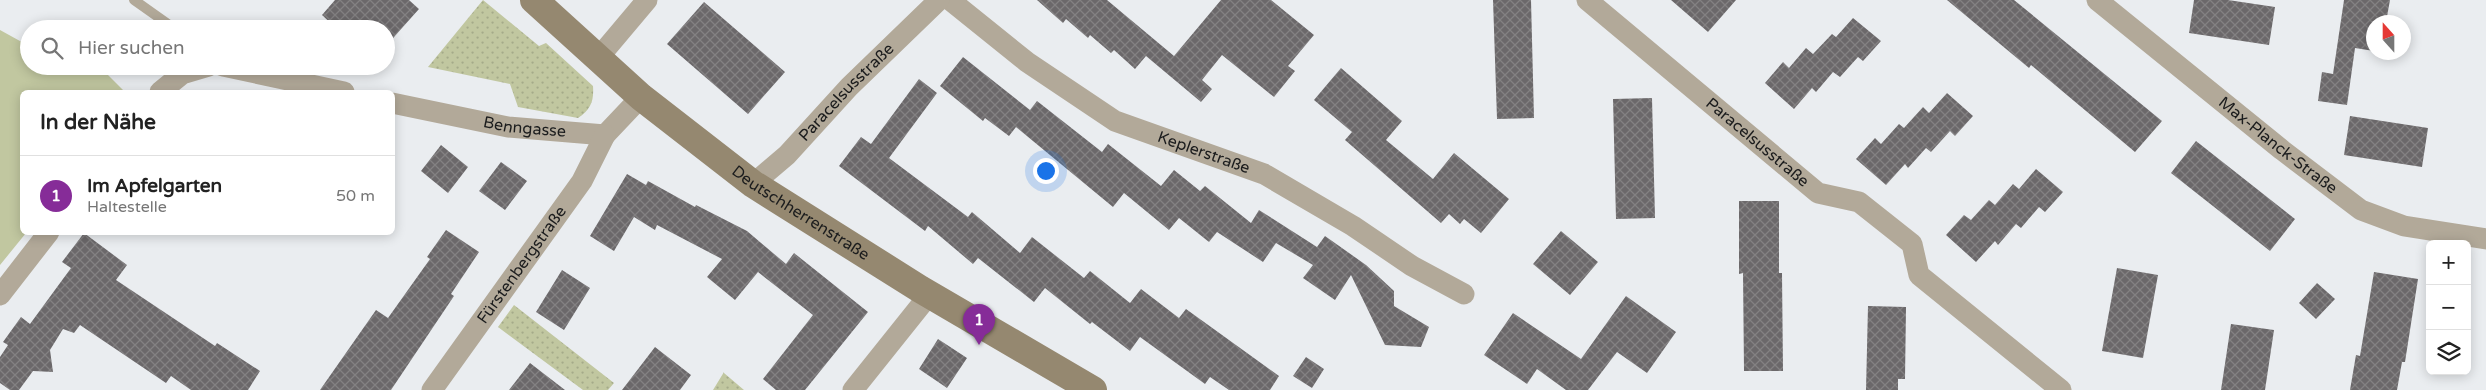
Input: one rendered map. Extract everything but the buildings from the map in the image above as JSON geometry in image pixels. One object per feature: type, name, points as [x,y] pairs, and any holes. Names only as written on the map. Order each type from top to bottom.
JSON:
[{"type":"street","name":"Deutschherrenstraße","points":[[534,0],[641,96],[753,184],[929,294],[1094,390]]},
{"type":"street","points":[[599,57],[647,0]]},
{"type":"street","name":"Paracelsusstraße","points":[[753,184],[787,155],[849,86],[939,0]]},
{"type":"street","name":"Keplerstraße","points":[[950,0],[1027,62],[1114,121],[1264,174],[1353,226],[1412,266],[1464,294]]},
{"type":"street","name":"Paracelsusstraße","points":[[1587,0],[1818,193],[1859,202],[1912,244],[1919,275],[2061,390]]},
{"type":"street","name":"Max-Planck-Straße","points":[[2097,0],[2282,150],[2361,210],[2404,226],[2486,240]]},
{"type":"street","points":[[162,90],[181,75]]},
{"type":"street","points":[[265,75],[335,90]]},
{"type":"street","points":[[605,135],[641,96]]},
{"type":"street","name":"Benngasse","points":[[395,104],[508,127],[605,135]]},
{"type":"street","name":"Fürstenbergstraße","points":[[432,390],[582,181],[605,135]]},
{"type":"street","points":[[0,294],[47,235]]},
{"type":"street","points":[[853,390],[929,294]]},
{"type":"lane","points":[[134,0],[162,20]]},
{"type":"green space","points":[[483,0],[539,46],[546,43],[593,86],[591,104],[582,115],[578,118],[518,107],[510,84],[428,67]]},
{"type":"green space","points":[[0,30],[20,41],[20,75],[108,75],[123,90],[20,90],[20,235],[24,235],[0,265]]},
{"type":"green space","points":[[514,305],[614,383],[608,390],[583,390],[498,327]]},
{"type":"green space","points":[[724,373],[744,390],[713,390]]},
{"type":"place","name":"Im Apfelgarten","points":[[979,345]]}]
